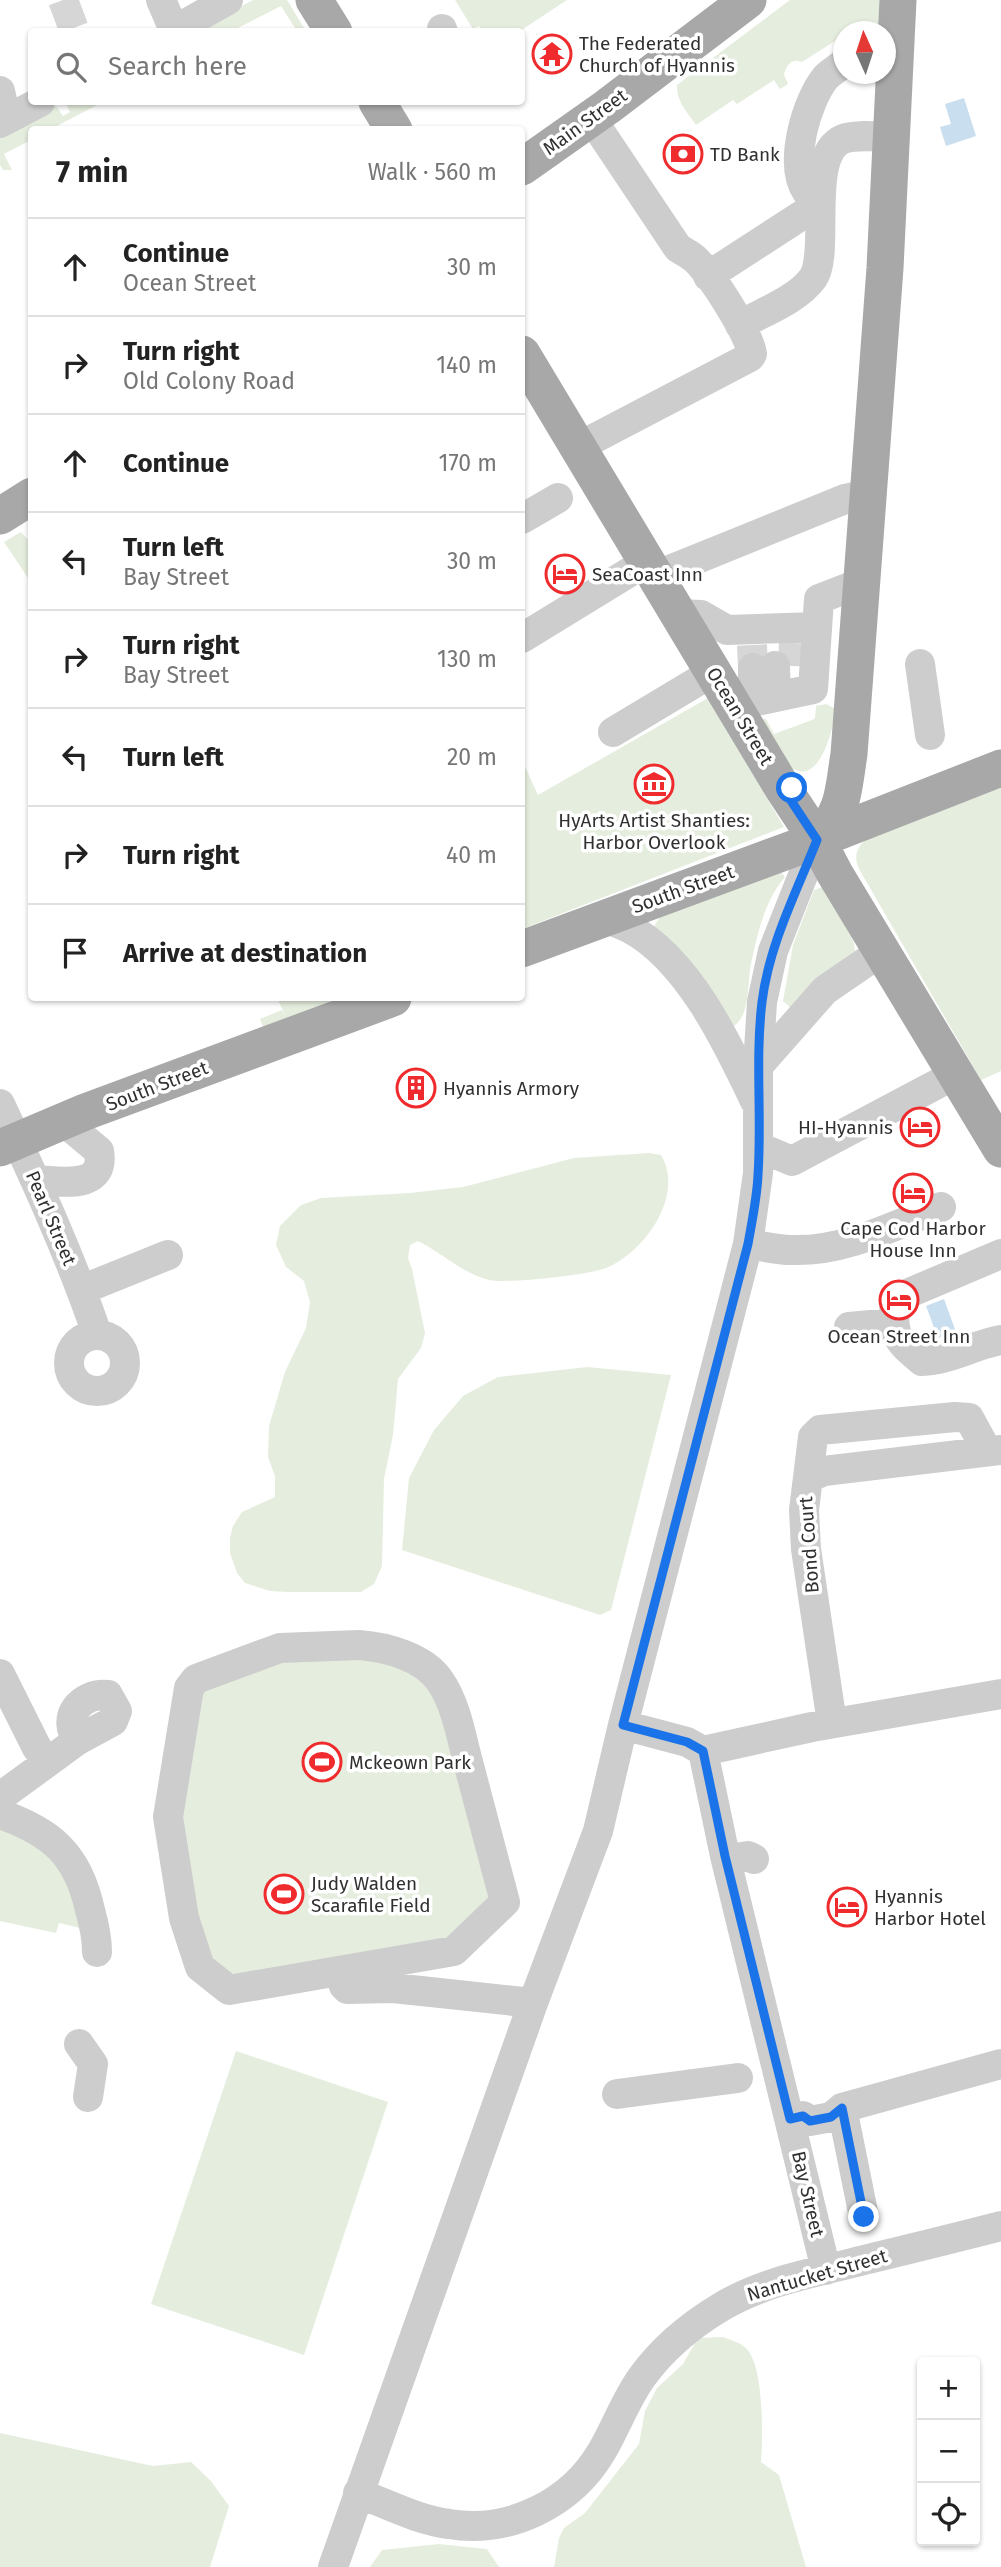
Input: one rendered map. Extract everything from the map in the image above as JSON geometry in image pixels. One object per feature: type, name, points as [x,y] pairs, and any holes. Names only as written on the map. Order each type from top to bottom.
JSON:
[{"type":"main road","points":[[314,0],[332,28]]},
{"type":"main road","name":"Main Street","points":[[525,165],[748,0]]},
{"type":"main road","points":[[817,840],[840,809],[849,754],[870,494],[892,84]]},
{"type":"main road","points":[[379,105],[392,126]]},
{"type":"main road","name":"Ocean Street","points":[[525,359],[713,672],[777,662],[782,787],[817,840],[1001,1149]]},
{"type":"main road","points":[[0,516],[28,498]]},
{"type":"main road","points":[[782,787],[800,788],[820,781],[849,754]]},
{"type":"main road","name":"South Street","points":[[525,948],[817,840],[1001,768]]},
{"type":"main road","name":"South Street","points":[[8,1144],[386,1001]]},
{"type":"street","points":[[161,0],[171,28]]},
{"type":"street","points":[[178,28],[229,0]]},
{"type":"street","points":[[819,204],[807,192],[802,180],[800,149],[804,121],[812,100],[826,77],[833,72]]},
{"type":"street","points":[[2,111],[28,105]]},
{"type":"street","points":[[578,447],[750,357],[752,350],[740,325],[708,276],[696,259],[678,248],[591,118]]},
{"type":"street","points":[[740,325],[803,289],[815,276],[819,204],[827,157],[836,143],[845,138],[891,137]]},
{"type":"street","points":[[708,276],[819,204]]},
{"type":"street","points":[[525,636],[651,569],[845,499],[870,494]]},
{"type":"street","points":[[525,517],[558,498]]},
{"type":"street","points":[[777,662],[819,598],[863,582]]},
{"type":"street","points":[[679,614],[701,615],[777,662],[855,685]]},
{"type":"street","points":[[920,664],[930,735]]},
{"type":"street","points":[[613,732],[713,672]]},
{"type":"street","points":[[332,2567],[533,2003],[598,1831],[748,1244],[755,1206],[759,1147],[758,1066],[762,1002],[773,951],[817,840]]},
{"type":"street","points":[[604,918],[631,929],[652,945],[684,977],[724,1036],[758,1108]]},
{"type":"street","points":[[758,1066],[825,990],[881,951]]},
{"type":"street","points":[[759,1147],[792,1161],[956,1074]]},
{"type":"street","name":"Pearl Street","points":[[0,1104],[8,1144],[35,1180],[97,1335]]},
{"type":"street","points":[[35,1180],[82,1181],[96,1174],[101,1161],[99,1151],[66,1120]]},
{"type":"street","points":[[748,1244],[789,1250],[818,1250],[860,1240],[941,1206]]},
{"type":"street","points":[[1001,1254],[895,1299],[893,1323],[901,1344],[922,1361],[941,1360],[985,1342],[1001,1340]]},
{"type":"street","points":[[81,1290],[168,1255]]},
{"type":"street","points":[[849,1327],[893,1323]]},
{"type":"street","points":[[808,1478],[813,1437],[820,1430],[968,1418],[994,1450]]},
{"type":"street","name":"Bond Court","points":[[832,1723],[806,1549],[804,1510],[808,1478],[824,1471],[994,1450]]},
{"type":"street","points":[[359,1645],[388,1649],[423,1666],[440,1681],[454,1712],[505,1902],[454,1951],[339,1971],[229,1990],[200,1967],[184,1918],[168,1817],[187,1693],[196,1679],[280,1648],[359,1645]]},
{"type":"street","points":[[0,1674],[37,1748],[48,1762]]},
{"type":"street","points":[[623,1725],[687,1742],[703,1751],[832,1723],[1001,1694]]},
{"type":"street","points":[[0,1797],[78,1740]]},
{"type":"street","name":"Bay Street","points":[[703,1751],[740,1859],[826,2270]]},
{"type":"street","points":[[0,1814],[41,1831],[73,1862],[86,1892],[97,1952]]},
{"type":"street","points":[[339,1971],[347,1989],[393,1988],[533,2003]]},
{"type":"street","points":[[79,2044],[93,2064],[88,2097]]},
{"type":"street","points":[[840,2109],[1001,2064]]},
{"type":"street","points":[[617,2094],[738,2078]]},
{"type":"street","points":[[796,2118],[805,2106],[828,2101],[840,2109],[864,2217]]},
{"type":"street","name":"Nantucket Street","points":[[358,2493],[449,2524],[505,2523],[537,2511],[568,2490],[593,2464],[640,2379],[682,2334],[742,2296],[766,2286],[1001,2226]]},
{"type":"green space","points":[[253,0],[287,0],[304,28],[295,28],[281,6],[238,28],[201,28]]},
{"type":"green space","points":[[455,0],[567,0],[525,28],[472,28]]},
{"type":"green space","points":[[790,0],[882,0],[881,21],[833,21],[833,42],[802,62],[790,63],[784,75],[788,84],[780,89],[774,80],[737,104],[733,100],[696,125],[680,101],[677,85]]},
{"type":"green space","points":[[66,105],[97,105],[57,126],[28,126],[28,142],[4,154],[12,170],[3,170],[0,165],[0,136],[56,106],[63,116],[70,112]]},
{"type":"green space","points":[[21,532],[28,540],[28,578],[4,542]]},
{"type":"green space","points":[[708,698],[784,827],[525,928],[525,767],[538,795]]},
{"type":"green space","points":[[826,704],[836,709],[823,753],[809,770],[800,771],[790,767],[762,719],[766,719],[774,734],[812,720],[815,718],[816,706]]},
{"type":"green space","points":[[1001,788],[1001,1071],[981,1080],[859,869],[856,856],[861,844],[868,838]]},
{"type":"green space","points":[[780,871],[785,877],[772,896],[763,918],[751,964],[746,1006],[734,1026],[651,931],[660,917]]},
{"type":"green space","points":[[822,887],[828,892],[854,943],[855,952],[791,1008],[783,1001],[793,945],[814,890]]},
{"type":"green space","points":[[278,1001],[336,1001],[263,1027],[260,1019],[282,1010],[286,1017]]},
{"type":"green space","points":[[649,1153],[661,1155],[667,1171],[668,1187],[664,1204],[647,1236],[621,1260],[606,1268],[548,1278],[489,1280],[470,1273],[418,1241],[410,1245],[408,1258],[425,1333],[421,1348],[398,1379],[393,1435],[384,1479],[382,1566],[374,1584],[361,1592],[288,1592],[270,1591],[245,1583],[237,1573],[230,1553],[230,1538],[233,1526],[242,1512],[275,1497],[275,1476],[268,1457],[269,1426],[285,1372],[306,1328],[310,1302],[304,1281],[286,1267],[276,1245],[280,1226],[301,1205],[321,1198],[463,1187],[574,1158]]},
{"type":"green space","points":[[587,1367],[671,1375],[611,1610],[600,1615],[402,1550],[409,1478],[434,1430],[463,1396],[498,1377]]},
{"type":"green space","name":"Mckeown Park","points":[[261,1642],[427,1658],[518,1906],[458,1959],[226,1995],[177,1920],[176,1699]]},
{"type":"green space","points":[[0,1821],[52,1848],[88,1930],[59,1923],[56,1933],[0,1921]]},
{"type":"green space","points":[[236,2051],[388,2102],[304,2355],[151,2304]]},
{"type":"green space","points":[[723,2337],[745,2347],[753,2359],[761,2403],[761,2462],[779,2475],[806,2567],[554,2567],[559,2538],[564,2528],[585,2513],[639,2444],[645,2411],[657,2388],[683,2364],[698,2338]]},
{"type":"green space","points":[[0,2433],[153,2466],[191,2462],[211,2481],[229,2506],[210,2567],[0,2567]]},
{"type":"green space","points":[[439,2544],[487,2549],[499,2567],[370,2567],[382,2550]]},
{"type":"water","points":[[964,98],[976,136],[946,146],[940,127],[951,124],[945,104]]},
{"type":"water","points":[[944,1299],[956,1332],[938,1338],[926,1306]]},
{"type":"tunnel","points":[[63,0],[74,28]]},
{"type":"tunnel","points":[[793,666],[794,643]]},
{"type":"tunnel","points":[[752,645],[753,668]]},
{"type":"place","name":"The Federated Church of Hyannis","points":[[552,54]]},
{"type":"place","name":"TD Bank","points":[[683,154]]},
{"type":"place","name":"SeaCoast Inn","points":[[565,574]]},
{"type":"place","name":"HyArts Artist Shanties: Harbor Overlook","points":[[654,784]]},
{"type":"place","name":"Hyannis Armory","points":[[416,1088]]},
{"type":"place","name":"HI-Hyannis","points":[[920,1127]]},
{"type":"place","name":"Cape Cod Harbor House Inn","points":[[913,1193]]},
{"type":"place","name":"Ocean Street Inn","points":[[899,1300]]},
{"type":"place","name":"Mckeown Park","points":[[322,1762]]},
{"type":"place","name":"Judy Walden Scarafile Field","points":[[284,1894]]},
{"type":"place","name":"Hyannis Harbor Hotel","points":[[847,1907]]},
{"type":"route","points":[[792,788],[782,787],[817,840],[782,925],[766,978],[759,1035],[758,1173],[755,1206],[748,1244],[623,1725],[687,1742],[703,1751],[725,1856],[790,2119],[803,2116],[810,2121],[824,2119],[842,2108],[864,2217]]}]
